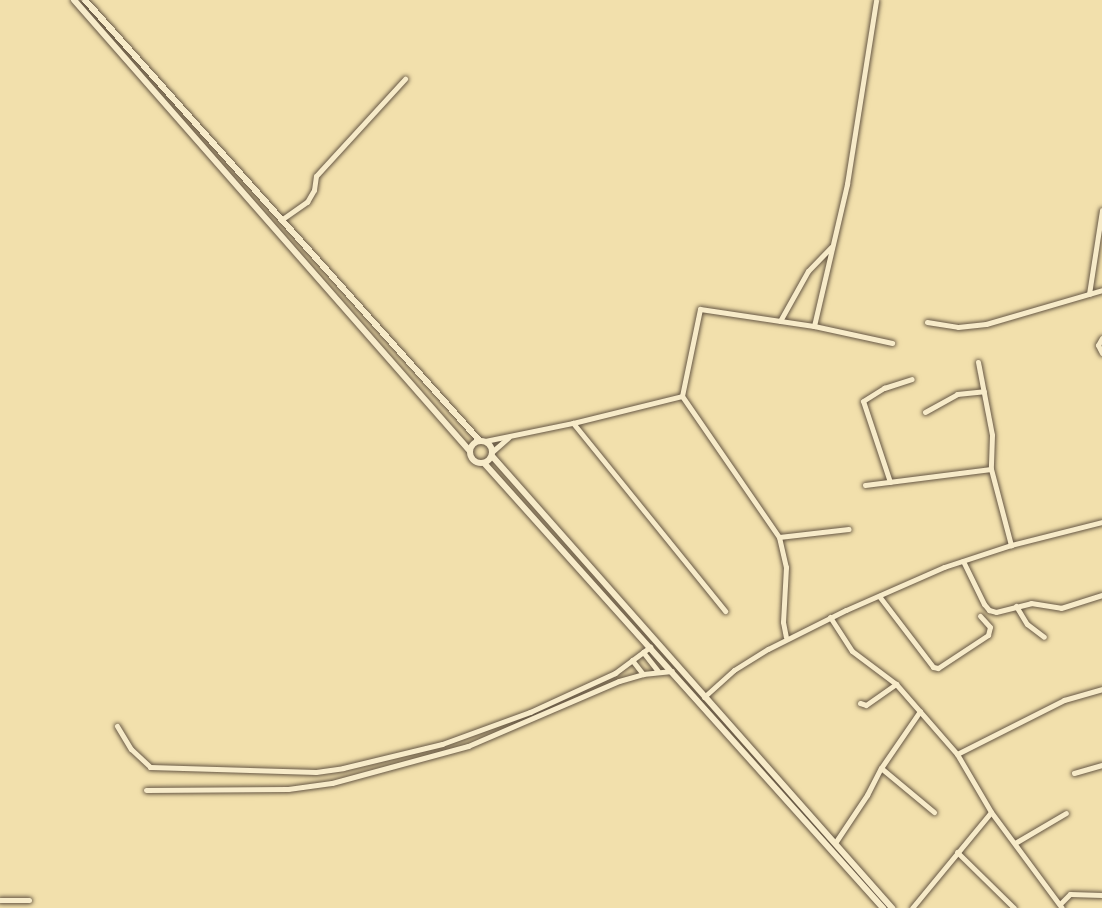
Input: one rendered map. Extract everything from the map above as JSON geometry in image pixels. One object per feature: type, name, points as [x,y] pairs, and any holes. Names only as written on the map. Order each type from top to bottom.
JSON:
[{"type":"street","points":[[74,0],[470,451],[473,459],[484,463],[883,908]]},
{"type":"street","points":[[85,0],[493,453],[704,697],[892,908]]},
{"type":"street","points":[[814,326],[847,184],[876,0]]},
{"type":"street","points":[[281,220],[307,202],[314,190],[316,176],[405,79]]},
{"type":"street","points":[[1089,294],[1102,210]]},
{"type":"street","points":[[780,321],[808,271],[832,246]]},
{"type":"street","points":[[927,322],[958,327],[986,324],[1102,290]]},
{"type":"street","points":[[786,637],[783,622],[786,567],[779,537],[682,396],[700,309],[814,326],[892,343]]},
{"type":"street","points":[[1102,338],[1098,345],[1102,353]]},
{"type":"street","points":[[978,362],[992,435],[992,469],[1011,545]]},
{"type":"street","points":[[890,482],[863,401],[884,388],[912,379]]},
{"type":"street","points":[[925,412],[957,394],[984,391]]},
{"type":"street","points":[[470,451],[472,446],[482,441],[573,423],[682,396]]},
{"type":"street","points":[[573,423],[725,611]]},
{"type":"street","points":[[484,463],[510,436]]},
{"type":"street","points":[[865,485],[992,469]]},
{"type":"street","points":[[704,697],[734,670],[786,637],[830,617],[963,561],[1011,545],[1102,522]]},
{"type":"street","points":[[779,537],[849,529]]},
{"type":"street","points":[[963,561],[989,610],[1005,612],[1016,606],[1031,603],[1061,608],[1102,595]]},
{"type":"street","points":[[879,596],[933,667],[944,666],[988,635],[990,627],[980,616]]},
{"type":"street","points":[[1016,606],[1027,624],[1044,636]]},
{"type":"street","points":[[830,617],[852,651],[896,684],[957,754],[991,812],[1061,906],[1070,894],[1102,895]]},
{"type":"street","points":[[117,726],[131,749],[150,767],[316,772],[343,768],[442,744],[486,729],[615,673],[650,647]]},
{"type":"street","points":[[643,652],[658,671]]},
{"type":"street","points":[[632,660],[643,674]]},
{"type":"street","points":[[146,790],[288,789],[332,783],[468,746],[619,681],[658,671],[672,671]]},
{"type":"street","points":[[860,703],[866,705],[896,684]]},
{"type":"street","points":[[957,754],[1064,700],[1102,689]]},
{"type":"street","points":[[835,843],[867,795],[880,768],[920,711]]},
{"type":"street","points":[[1074,773],[1102,765]]},
{"type":"street","points":[[880,768],[934,812]]},
{"type":"street","points":[[912,908],[991,812]]},
{"type":"street","points":[[1015,843],[1066,813]]},
{"type":"street","points":[[957,852],[1014,908]]},
{"type":"street","points":[[0,900],[29,900]]}]
